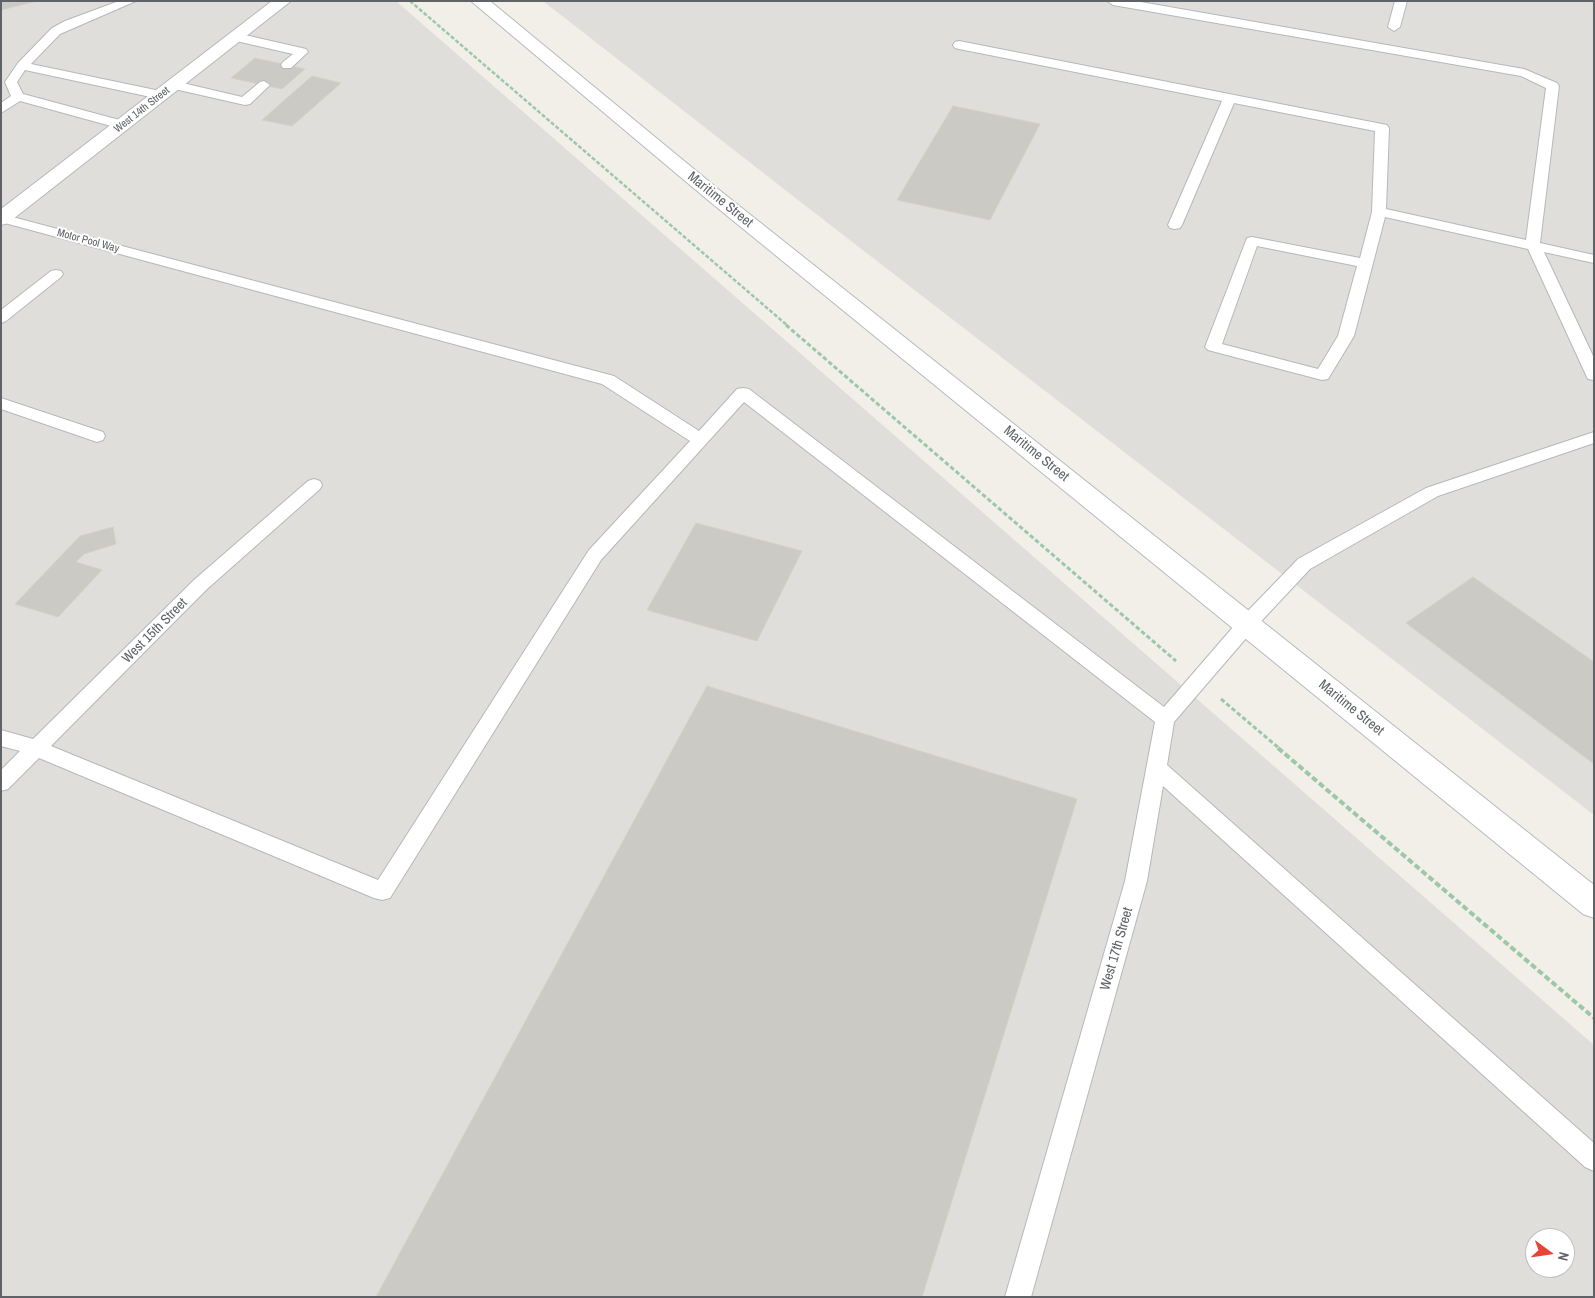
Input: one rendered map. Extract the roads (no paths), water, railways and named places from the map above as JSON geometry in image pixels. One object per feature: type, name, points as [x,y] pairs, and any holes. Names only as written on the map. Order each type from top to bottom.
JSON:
[{"type":"main road","name":"West 14th Street","points":[[2,219],[283,1]]},
{"type":"main road","name":"Maritime Street","points":[[479,1],[716,197],[1594,904]]},
{"type":"lane","points":[[18,97],[12,82],[22,66],[56,31],[69,24],[130,1]]},
{"type":"lane","points":[[1113,1],[1524,73],[1553,86],[1534,245],[1594,375]]},
{"type":"lane","points":[[1394,27],[1401,1]]},
{"type":"lane","points":[[236,37],[302,52],[287,65]]},
{"type":"lane","points":[[959,45],[1382,128],[1379,212],[1346,336],[1322,375],[1213,347],[1252,241],[1365,263]]},
{"type":"lane","points":[[22,66],[167,90],[245,100],[264,85]]},
{"type":"lane","points":[[1,109],[18,97]]},
{"type":"lane","points":[[18,97],[122,125]]},
{"type":"lane","points":[[1175,226],[1230,98]]},
{"type":"lane","points":[[1379,212],[1594,259]]},
{"type":"lane","name":"Motor Pool Way","points":[[2,219],[608,380],[700,440]]},
{"type":"lane","points":[[1,318],[56,274]]},
{"type":"lane","points":[[1,738],[36,748],[382,891],[595,555],[742,393],[1165,719],[1247,624],[1304,564],[1432,492],[1594,437]]},
{"type":"lane","points":[[1,403],[97,436]]},
{"type":"lane","name":"West 15th Street","points":[[1,783],[200,585],[314,485]]},
{"type":"lane","name":"West 17th Street","points":[[1018,1297],[1136,881],[1165,719]]},
{"type":"lane","points":[[1157,768],[1594,1160]]}]
